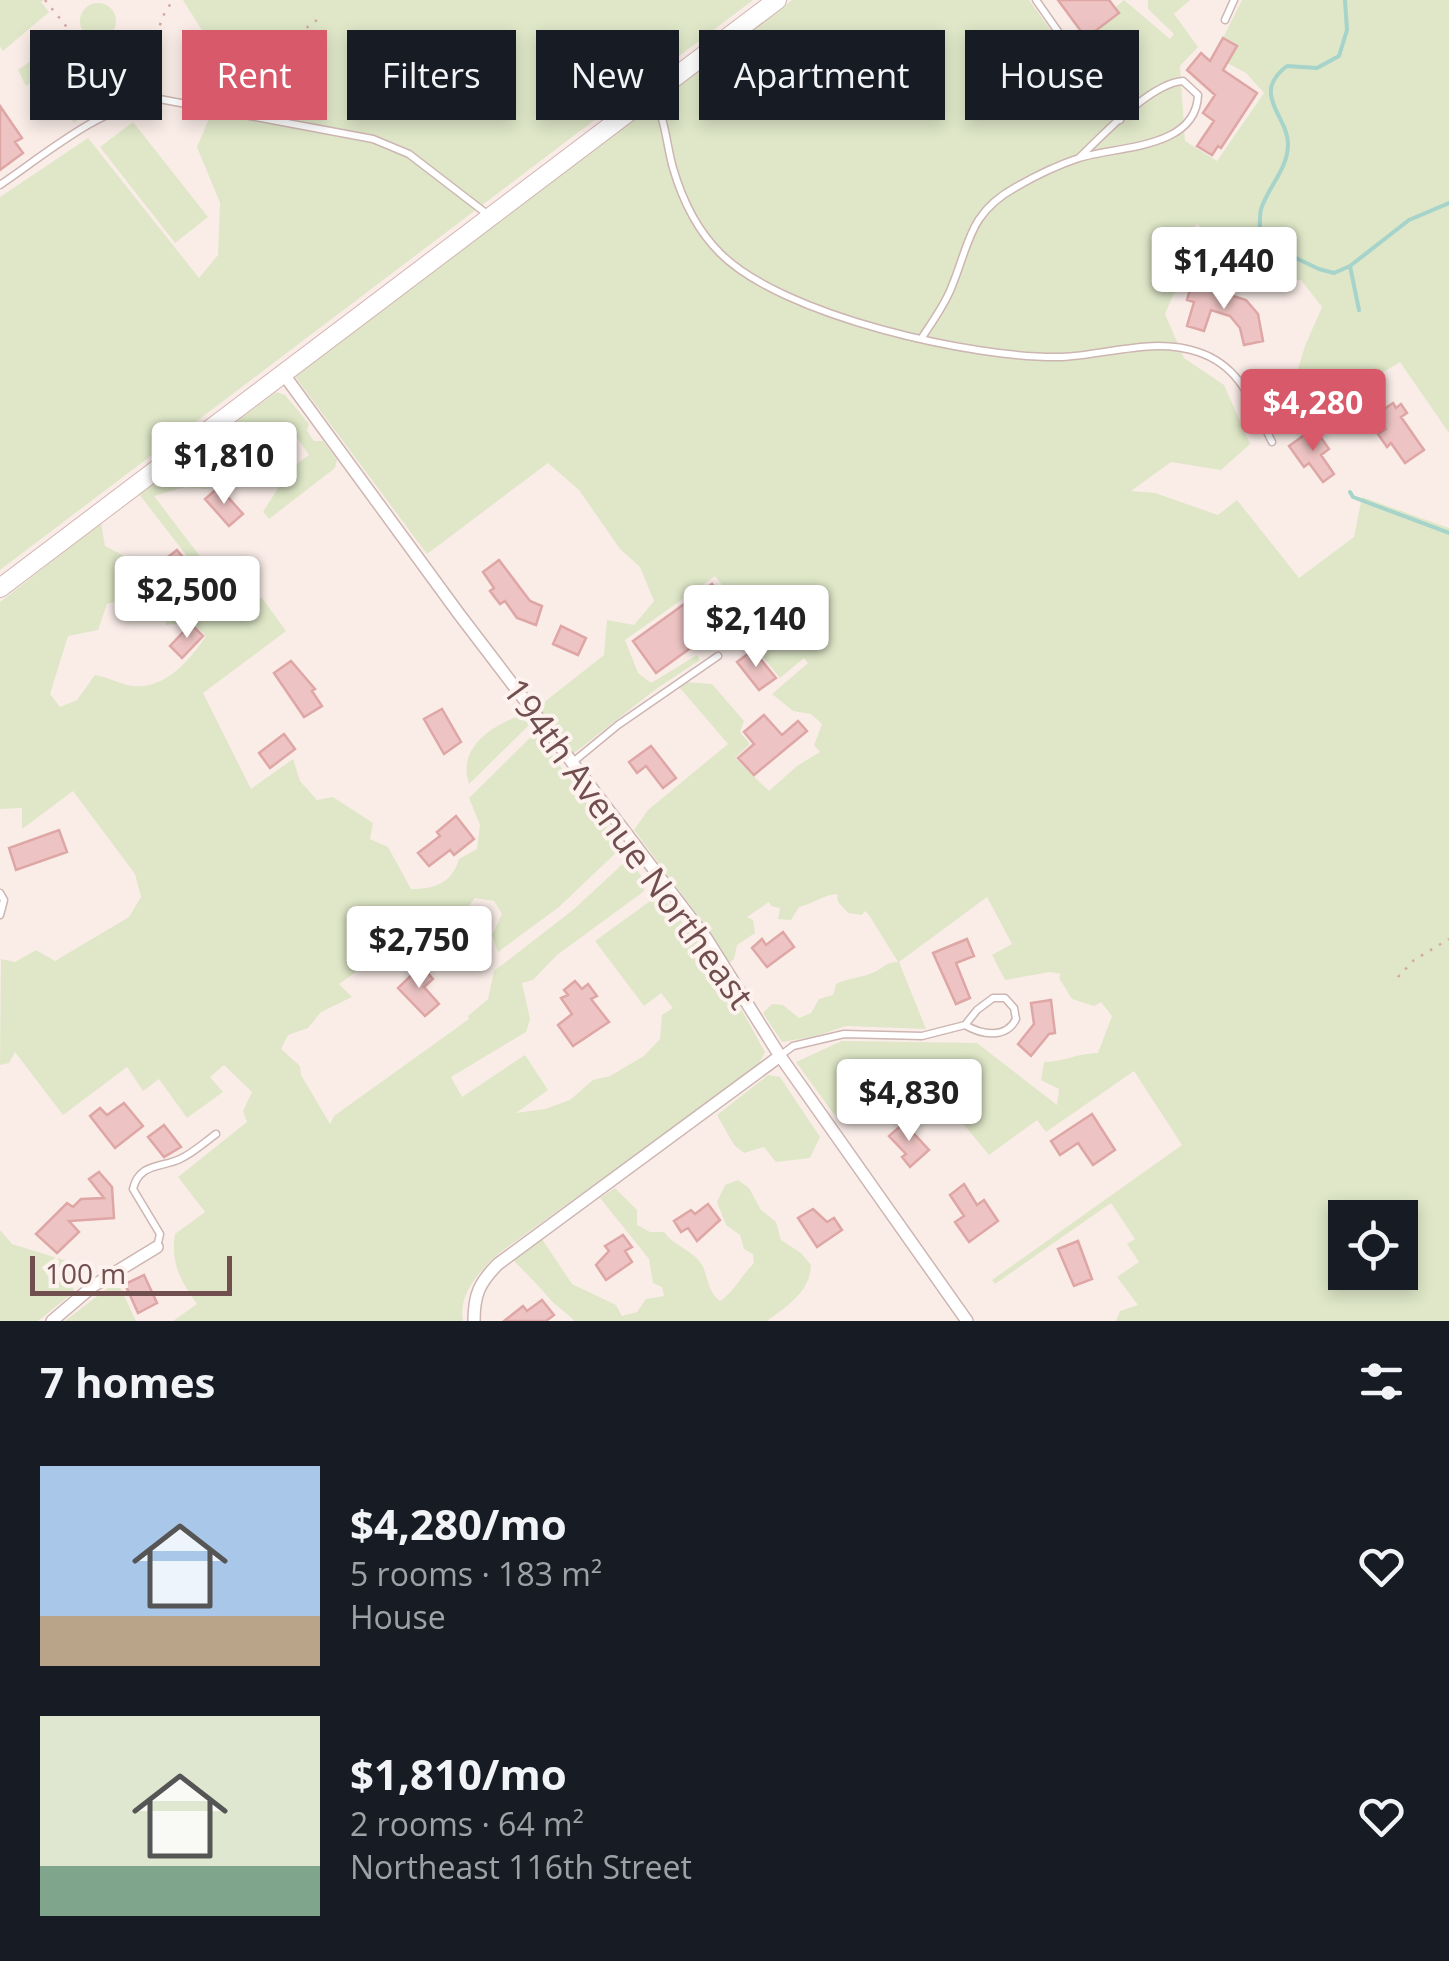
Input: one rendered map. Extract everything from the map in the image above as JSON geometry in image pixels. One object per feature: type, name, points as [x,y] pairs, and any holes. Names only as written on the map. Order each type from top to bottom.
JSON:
[{"type":"street","points":[[679,74],[777,0]]},
{"type":"street","points":[[0,588],[619,120]]},
{"type":"street","name":"194th Avenue Northeast","points":[[282,372],[706,938],[780,1056],[967,1321]]},
{"type":"street","points":[[474,1321],[474,1296],[498,1264],[780,1056]]},
{"type":"street","points":[[52,1321],[93,1286],[157,1247]]},
{"type":"lane","points":[[1036,0],[1057,30]]},
{"type":"lane","points":[[1224,20],[1234,0]]},
{"type":"lane","points":[[921,339],[952,287],[974,223],[994,201],[1016,186],[1080,157],[1144,146],[1176,131],[1192,118],[1198,96],[1184,81],[1169,82],[1139,105]]},
{"type":"lane","points":[[0,185],[100,120]]},
{"type":"lane","points":[[270,120],[373,138],[409,154],[490,216]]},
{"type":"lane","points":[[663,120],[673,169],[689,213],[716,250],[739,272],[766,287],[850,319],[921,339],[1010,355],[1064,356],[1170,346],[1198,352],[1233,371],[1272,442]]},
{"type":"lane","points":[[1080,157],[1120,120]]},
{"type":"lane","points":[[572,762],[618,724],[718,656]]},
{"type":"lane","points":[[0,893],[4,900],[0,915]]},
{"type":"lane","points":[[780,1056],[794,1046],[844,1034],[922,1036],[965,1026],[993,998],[1005,998],[1014,1008],[1016,1018],[1012,1027],[1000,1033],[978,1033],[965,1026]]},
{"type":"lane","points":[[157,1247],[160,1234],[133,1189],[134,1182],[151,1166],[181,1159],[216,1134]]},
{"type":"path","points":[[44,0],[68,30]]},
{"type":"path","points":[[160,30],[166,9],[174,0]]},
{"type":"path","points":[[304,30],[321,17]]},
{"type":"path","points":[[1398,977],[1414,960],[1449,939]]},
{"type":"green space","points":[[0,0],[44,0],[41,2],[49,12],[3,51],[0,47]]},
{"type":"green space","points":[[183,0],[753,0],[713,30],[699,30],[699,41],[679,56],[679,30],[536,30],[536,120],[594,120],[0,570],[0,197],[88,138],[199,278],[218,255],[220,203],[197,147],[208,120],[327,120],[327,30],[202,30]]},
{"type":"green space","points":[[792,0],[1029,0],[1051,30],[965,30],[965,120],[1139,120],[1139,30],[1098,30],[1120,14],[1116,7],[1124,0],[1170,39],[1174,34],[1148,9],[1148,0],[1190,0],[1174,14],[1198,47],[1180,66],[1185,141],[1217,161],[1264,93],[1246,73],[1227,63],[1223,38],[1242,0],[1449,0],[1449,433],[1400,362],[1327,406],[1293,386],[1322,307],[1301,280],[1252,280],[1230,251],[1197,224],[1173,250],[1180,280],[1165,314],[1184,358],[1224,385],[1250,444],[1221,470],[1171,462],[1131,491],[1155,493],[1218,515],[1237,500],[1299,578],[1354,537],[1362,497],[1449,528],[1449,1321],[1116,1321],[1120,1311],[1138,1305],[1117,1277],[1139,1262],[1127,1244],[1135,1239],[1111,1203],[995,1284],[992,1280],[1182,1145],[1134,1071],[1046,1132],[1037,1120],[989,1155],[960,1120],[944,1108],[920,1106],[899,1117],[850,1124],[833,1113],[796,1062],[842,1041],[977,1043],[1057,1105],[1059,1089],[1041,1080],[1044,1062],[1098,1053],[1112,1016],[1101,1002],[1094,1006],[1072,999],[1059,978],[1061,974],[1050,972],[1005,980],[992,955],[1012,944],[987,897],[899,962],[926,1029],[846,1026],[782,1042],[763,1013],[772,1004],[783,1005],[799,1018],[811,1013],[819,999],[833,995],[836,984],[898,962],[869,915],[865,911],[862,915],[848,913],[838,902],[837,894],[799,907],[791,920],[778,919],[780,908],[769,902],[747,917],[753,920],[755,933],[737,945],[729,963],[634,830],[648,810],[728,744],[680,688],[684,682],[712,684],[744,721],[740,732],[750,744],[735,758],[769,791],[820,752],[814,745],[822,724],[811,714],[793,711],[772,694],[808,663],[804,658],[780,678],[745,634],[747,614],[715,576],[625,640],[638,673],[651,683],[697,655],[700,660],[573,754],[538,707],[604,655],[607,620],[634,625],[654,601],[640,567],[620,549],[579,490],[548,463],[427,554],[293,374],[632,120],[679,120],[679,85],[699,70],[699,120],[945,120],[945,30],[752,30]]},
{"type":"green space","points":[[91,4],[105,4],[115,14],[114,30],[81,28],[81,14]]},
{"type":"green space","points":[[30,61],[30,83],[26,86],[18,70]]},
{"type":"green space","points":[[133,122],[208,217],[175,243],[100,147]]},
{"type":"green space","points":[[276,392],[285,395],[309,424],[307,431],[314,441],[323,441],[337,460],[335,468],[269,519],[263,512],[290,469],[309,455],[295,435],[269,437],[258,450],[230,450],[219,466],[219,483],[206,489],[185,487],[154,496],[215,576],[235,591],[262,598],[286,631],[203,693],[251,789],[293,759],[300,781],[317,800],[333,797],[373,823],[370,839],[388,847],[411,889],[428,888],[447,879],[459,859],[477,849],[480,825],[469,798],[535,733],[622,847],[559,907],[498,952],[492,935],[502,914],[494,901],[475,898],[460,917],[422,930],[407,944],[384,952],[339,984],[352,997],[321,1012],[308,1028],[288,1035],[281,1049],[300,1066],[301,1075],[330,1124],[334,1116],[469,1019],[488,999],[494,971],[573,910],[628,859],[647,883],[643,892],[557,955],[533,980],[522,983],[530,1019],[526,1032],[451,1077],[462,1097],[525,1055],[548,1090],[516,1113],[545,1109],[570,1100],[593,1080],[610,1076],[644,1056],[660,1039],[662,1015],[673,1008],[661,993],[644,1006],[595,941],[657,896],[662,896],[721,973],[765,1052],[757,1067],[498,1254],[467,1292],[463,1321],[173,1321],[197,1304],[178,1271],[175,1234],[205,1212],[178,1177],[247,1122],[243,1111],[252,1092],[224,1065],[210,1077],[223,1092],[187,1118],[159,1079],[143,1091],[127,1067],[63,1115],[15,1052],[9,1063],[0,1065],[1,959],[15,962],[36,950],[55,961],[129,917],[141,897],[135,874],[73,791],[22,829],[22,808],[0,809],[0,602],[101,523],[105,546],[125,556],[134,572],[122,600],[107,604],[98,630],[68,636],[50,694],[60,707],[77,700],[95,675],[140,686],[174,673],[206,636],[192,622],[166,625],[165,605],[207,582],[139,494]]},
{"type":"green space","points":[[521,715],[529,725],[469,784],[467,771],[472,749],[488,732]]},
{"type":"green space","points":[[768,1075],[780,1077],[820,1137],[810,1158],[776,1162],[764,1147],[744,1153],[734,1145],[717,1115]]},
{"type":"green space","points":[[738,1180],[749,1188],[761,1210],[776,1222],[781,1240],[811,1265],[802,1291],[767,1321],[574,1321],[513,1260],[542,1239],[572,1284],[616,1305],[622,1316],[637,1312],[646,1299],[664,1296],[662,1287],[653,1283],[649,1259],[600,1198],[615,1188],[637,1210],[637,1225],[650,1232],[664,1232],[698,1260],[720,1301],[754,1263],[753,1254],[744,1249],[740,1235],[726,1225],[717,1202],[725,1185]]},
{"type":"green space","points":[[0,1230],[12,1244],[67,1261],[74,1292],[38,1321],[0,1321]]},
{"type":"green space","points":[[119,1285],[136,1321],[65,1321],[109,1287]]},
{"type":"building","points":[[1058,0],[1109,0],[1119,13],[1097,30],[1080,30]]},
{"type":"building","points":[[1223,38],[1237,46],[1223,70],[1257,93],[1221,148],[1218,146],[1212,155],[1197,146],[1214,121],[1203,113],[1215,95],[1187,70],[1201,53],[1210,61]]},
{"type":"building","points":[[0,106],[22,138],[15,142],[23,153],[0,170]]},
{"type":"building","points":[[1192,283],[1246,300],[1258,314],[1263,341],[1244,345],[1240,328],[1230,316],[1211,310],[1204,331],[1187,326],[1194,302],[1187,300]]},
{"type":"building","points":[[1393,403],[1396,408],[1401,404],[1407,413],[1401,417],[1424,450],[1405,463],[1391,443],[1387,447],[1378,434],[1386,429],[1377,414]]},
{"type":"building","points":[[1314,428],[1329,449],[1321,455],[1334,474],[1323,482],[1309,463],[1304,467],[1289,446]]},
{"type":"building","points":[[219,487],[243,514],[229,526],[205,499]]},
{"type":"building","points":[[177,550],[190,566],[152,596],[138,580]]},
{"type":"building","points":[[499,560],[530,601],[542,606],[536,625],[517,618],[505,601],[500,604],[490,591],[494,588],[483,572]]},
{"type":"building","points":[[712,584],[736,615],[656,673],[633,641]]},
{"type":"building","points":[[191,624],[203,636],[182,658],[170,646]]},
{"type":"building","points":[[561,626],[586,638],[578,655],[553,644]]},
{"type":"building","points":[[753,650],[776,678],[759,690],[737,662]]},
{"type":"building","points":[[291,661],[315,689],[312,691],[322,706],[304,717],[274,673]]},
{"type":"building","points":[[442,709],[461,742],[444,754],[424,719]]},
{"type":"building","points":[[764,715],[782,735],[798,721],[807,731],[754,775],[738,758],[754,744],[744,732]]},
{"type":"building","points":[[284,734],[295,749],[270,768],[259,753]]},
{"type":"building","points":[[651,746],[676,778],[663,788],[646,766],[637,773],[629,762]]},
{"type":"building","points":[[456,816],[474,839],[454,855],[450,850],[429,866],[418,853],[440,836],[437,832]]},
{"type":"building","points":[[59,830],[67,852],[16,870],[9,848]]},
{"type":"building","points":[[477,912],[489,926],[476,937],[482,945],[453,967],[440,953],[454,942],[448,935]]},
{"type":"building","points":[[783,932],[794,947],[767,967],[752,948],[762,939],[766,945]]},
{"type":"building","points":[[967,939],[974,956],[956,963],[970,998],[956,1004],[933,953]]},
{"type":"building","points":[[421,966],[433,979],[424,987],[439,1004],[425,1016],[398,988]]},
{"type":"building","points":[[575,981],[582,989],[588,984],[597,996],[591,999],[609,1022],[573,1046],[558,1025],[572,1014],[561,998],[568,995],[564,990]]},
{"type":"building","points":[[1051,1000],[1055,1033],[1049,1034],[1031,1056],[1018,1044],[1034,1024],[1031,1003]]},
{"type":"building","points":[[124,1103],[143,1126],[115,1148],[90,1116],[100,1108],[107,1115]]},
{"type":"building","points":[[1092,1114],[1115,1150],[1093,1165],[1078,1143],[1060,1155],[1051,1141]]},
{"type":"building","points":[[904,1123],[929,1150],[910,1167],[902,1157],[906,1154],[889,1136]]},
{"type":"building","points":[[164,1125],[181,1147],[164,1157],[148,1137]]},
{"type":"building","points":[[99,1172],[112,1187],[114,1218],[69,1221],[79,1232],[57,1253],[36,1234],[67,1203],[73,1207],[81,1199],[104,1198],[89,1179]]},
{"type":"building","points":[[964,1184],[977,1205],[984,1200],[998,1221],[969,1242],[955,1222],[964,1216],[950,1195]]},
{"type":"building","points":[[708,1204],[720,1220],[697,1241],[688,1228],[681,1232],[674,1221],[691,1210],[695,1214]]},
{"type":"building","points":[[813,1209],[827,1222],[834,1218],[842,1230],[817,1247],[798,1218]]},
{"type":"building","points":[[623,1235],[632,1247],[625,1251],[632,1262],[606,1280],[596,1265],[609,1251],[605,1246]]},
{"type":"building","points":[[1078,1241],[1092,1279],[1074,1286],[1058,1249]]},
{"type":"building","points":[[144,1275],[157,1303],[138,1313],[125,1284]]},
{"type":"building","points":[[542,1300],[554,1315],[546,1321],[504,1321],[523,1306],[527,1311]]},
{"type":"waterway","points":[[1345,0],[1347,30],[1339,56],[1317,68],[1287,66],[1272,86],[1271,96],[1288,144],[1285,162],[1261,209],[1260,241],[1334,273],[1350,266],[1409,220],[1449,203]]},
{"type":"waterway","points":[[1350,266],[1359,310]]},
{"type":"waterway","points":[[1350,492],[1353,497],[1449,533]]}]
